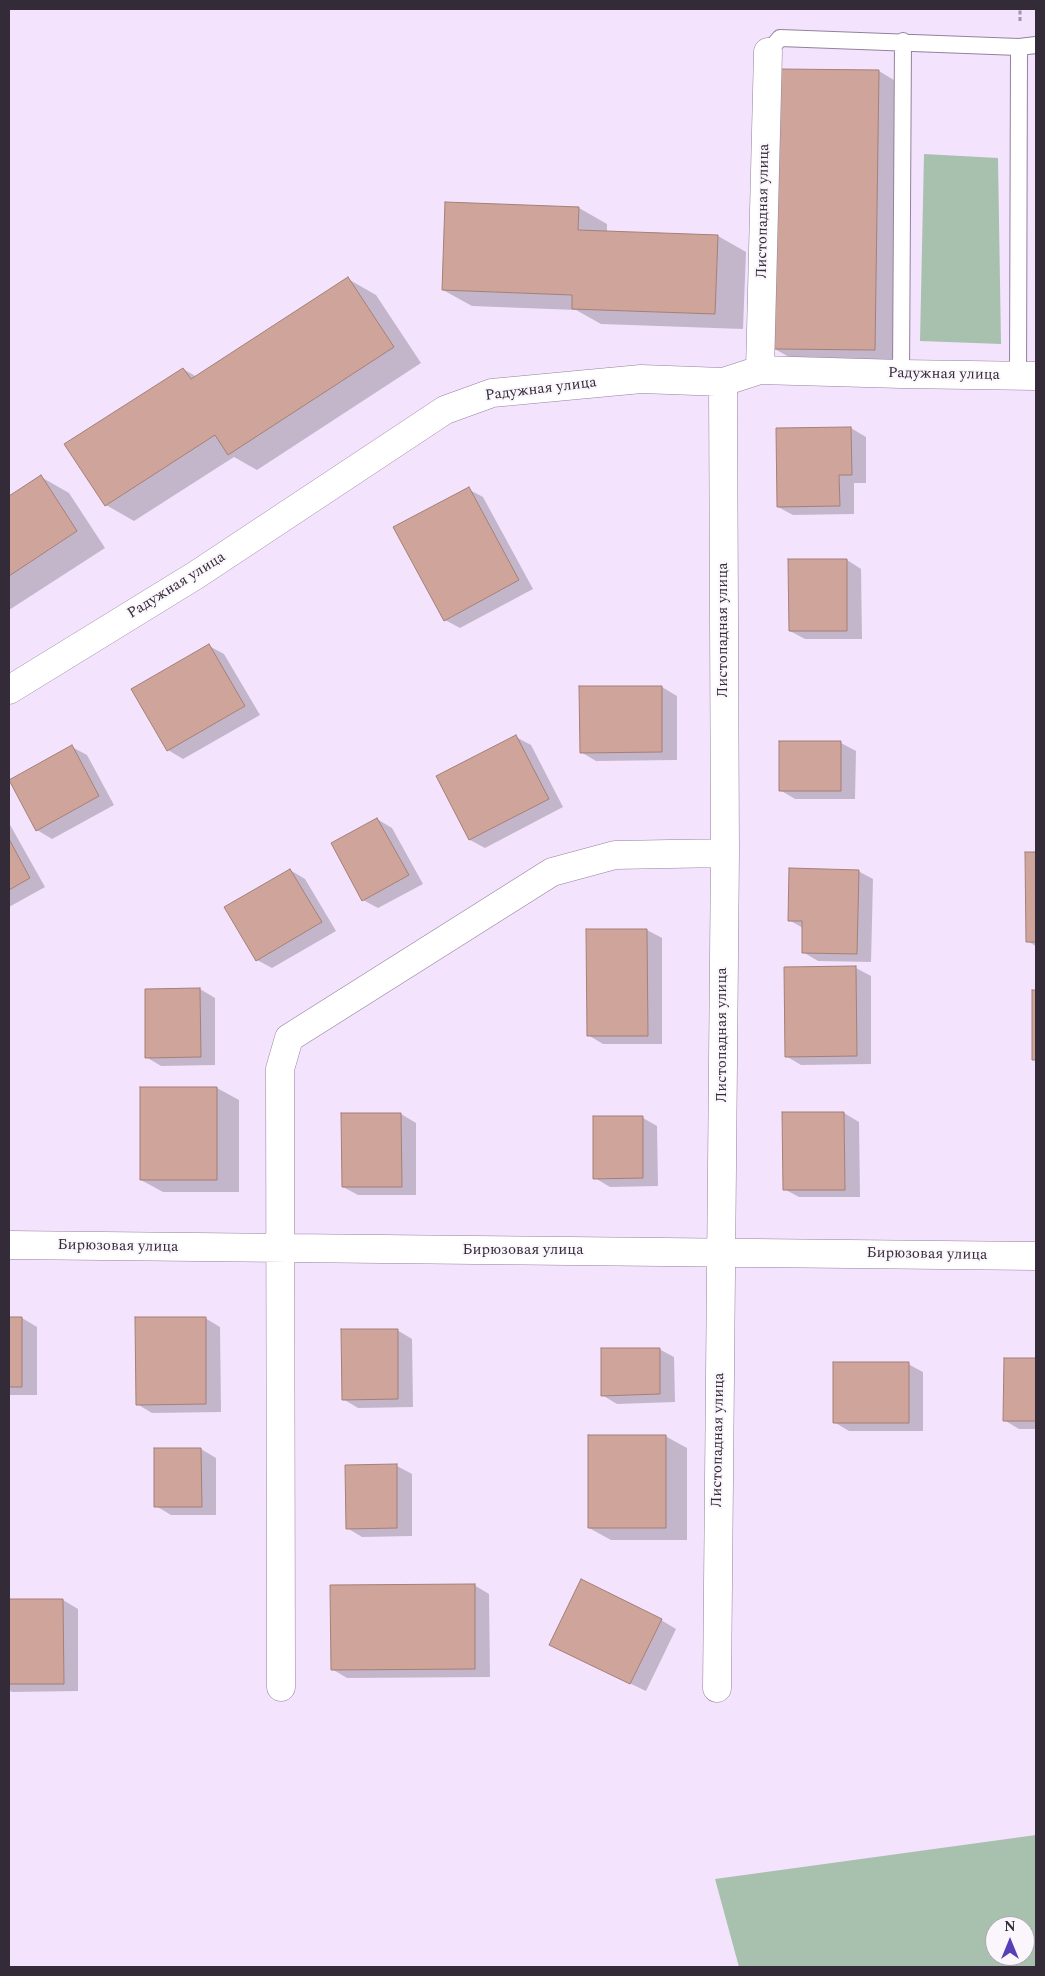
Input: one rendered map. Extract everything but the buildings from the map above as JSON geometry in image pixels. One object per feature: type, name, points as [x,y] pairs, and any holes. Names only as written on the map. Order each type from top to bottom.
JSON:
[{"type":"street","name":"Листопадная улица","points":[[760,370],[768,52]]},
{"type":"street","name":"Радужная улица","points":[[9,690],[196,575],[445,410],[492,393],[641,379],[723,382],[760,370],[1027,376]]},
{"type":"street","name":"Листопадная улица","points":[[717,1688],[725,853],[723,382]]},
{"type":"street","points":[[281,1687],[280,1069],[289,1038],[552,872],[614,855],[725,853]]},
{"type":"street","name":"Бирюзовая улица","points":[[9,1245],[1036,1256]]},
{"type":"lane","points":[[768,52],[780,38],[1036,45]]},
{"type":"lane","points":[[901,374],[902,41]]},
{"type":"lane","points":[[1019,46],[1027,376]]},
{"type":"green space","points":[[924,154],[998,158],[1001,344],[920,341]]},
{"type":"green space","points":[[1036,1835],[1036,1967],[739,1967],[715,1879]]}]
